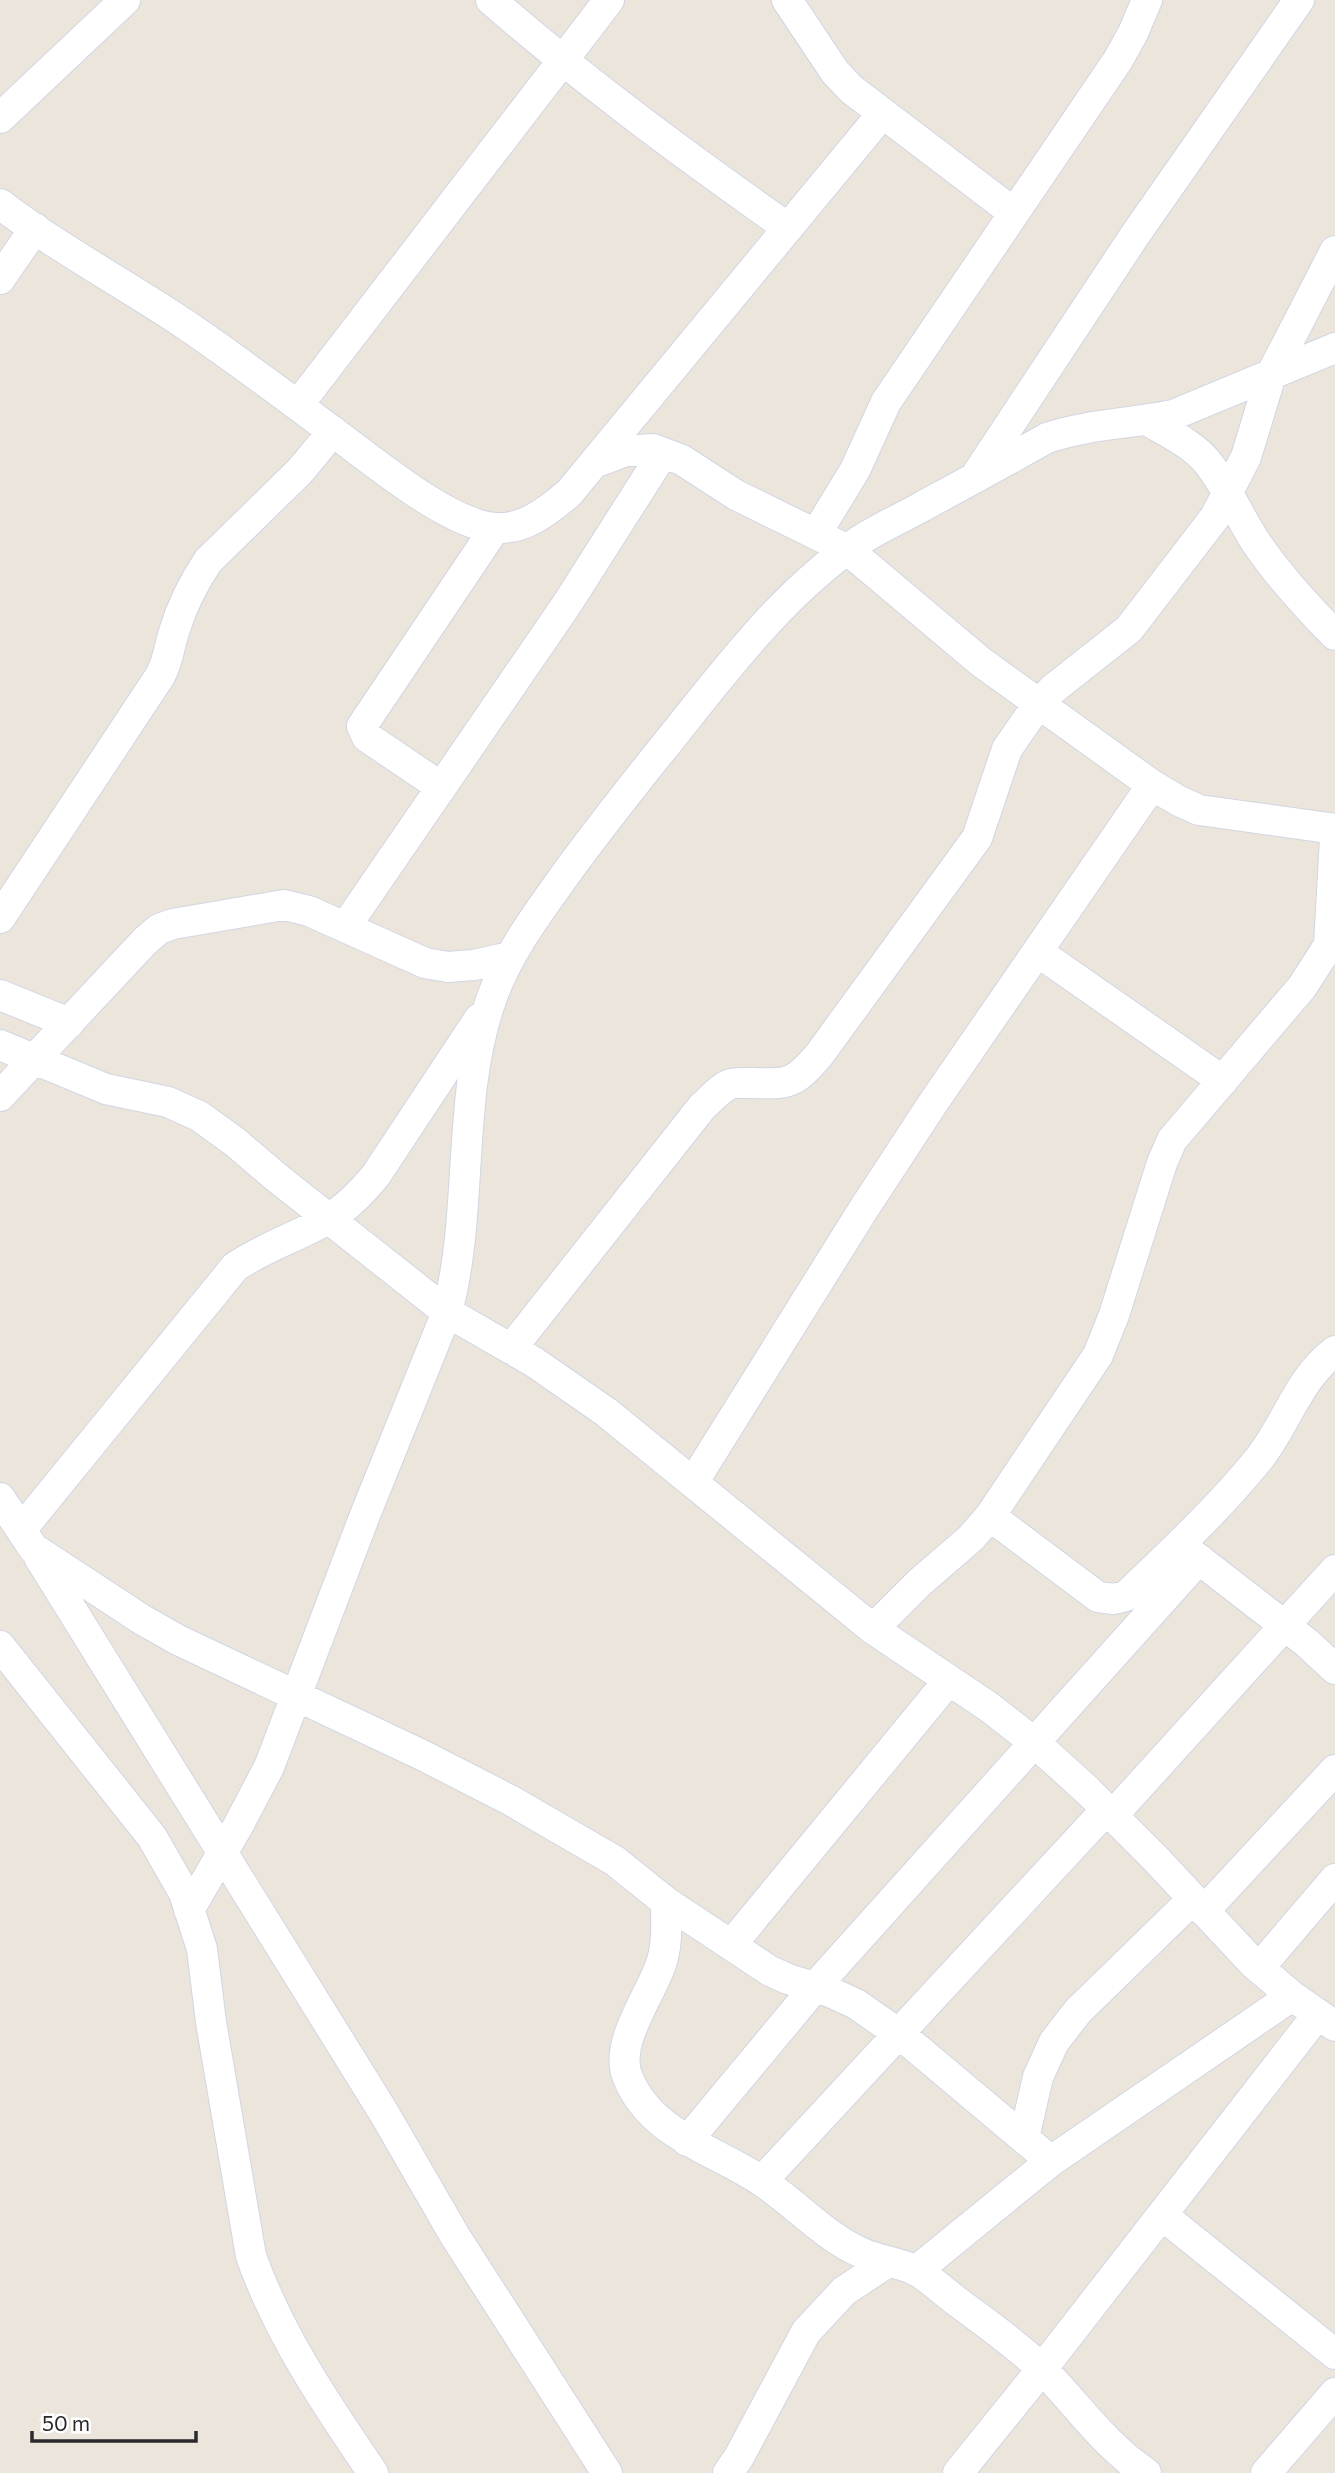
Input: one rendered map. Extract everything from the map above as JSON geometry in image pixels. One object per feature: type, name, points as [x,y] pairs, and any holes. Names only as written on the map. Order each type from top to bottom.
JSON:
[{"type":"street","points":[[0,117],[125,0]]},
{"type":"street","points":[[491,0],[662,138],[788,228]]},
{"type":"street","points":[[298,405],[609,0]]},
{"type":"street","points":[[787,0],[835,72],[882,114],[1014,213]]},
{"type":"street","points":[[816,534],[855,470],[886,402],[1118,60],[1147,0]]},
{"type":"street","points":[[974,478],[1135,235],[1299,0]]},
{"type":"street","points":[[0,204],[186,325],[409,489],[454,514],[495,528],[519,525],[544,513],[569,493],[882,114]]},
{"type":"street","points":[[0,279],[35,228]]},
{"type":"street","points":[[511,1349],[694,1118],[717,1093],[728,1085],[739,1083],[792,1082],[804,1073],[819,1055],[977,838],[1007,750],[1039,704],[1052,689],[1129,629],[1215,517],[1246,457],[1271,375],[1335,251]]},
{"type":"street","points":[[189,1910],[269,1767],[370,1502],[447,1312],[456,1280],[465,1187],[466,1144],[478,1049],[491,1001],[510,957],[542,907],[609,815],[748,644],[786,603],[861,540],[1047,439],[1070,430],[1172,415],[1335,348]]},
{"type":"street","points":[[1147,420],[1189,445],[1208,462],[1263,551],[1310,611],[1335,635]]},
{"type":"street","points":[[0,918],[160,676],[166,665],[179,620],[198,576],[208,561],[300,471],[333,431]]},
{"type":"street","points":[[594,463],[626,451],[653,449],[682,460],[736,495],[848,550],[981,662],[1179,802],[1199,810],[1335,830]]},
{"type":"street","points":[[346,926],[567,604],[663,453]]},
{"type":"street","points":[[441,787],[367,737],[362,726],[495,528]]},
{"type":"street","points":[[694,1481],[933,1103],[1152,785]]},
{"type":"street","points":[[873,1629],[920,1582],[971,1538],[990,1516],[1097,1355],[1114,1315],[1172,1140],[1302,987],[1332,942],[1335,838]]},
{"type":"street","points":[[0,1096],[145,941],[159,929],[173,924],[284,905],[309,911],[346,926],[425,963],[448,967],[474,965],[510,957]]},
{"type":"street","points":[[1038,952],[1223,1081]]},
{"type":"street","points":[[0,995],[69,1023]]},
{"type":"street","points":[[27,1539],[235,1267],[256,1252],[328,1219],[358,1196],[376,1175],[491,1001]]},
{"type":"street","points":[[0,1045],[106,1089],[168,1102],[199,1116],[447,1312],[511,1349],[606,1412],[873,1629],[989,1707],[1035,1743],[1109,1813],[1259,1968],[1326,2020],[1162,2215],[958,2473]]},
{"type":"street","points":[[687,2141],[815,1987],[1035,1743],[1189,1552],[1274,1436],[1309,1375],[1335,1351]]},
{"type":"street","points":[[0,1498],[384,2113],[455,2236],[607,2473]]},
{"type":"street","points":[[990,1516],[1098,1597],[1114,1599],[1126,1596],[1189,1552]]},
{"type":"street","points":[[27,1539],[159,1630],[422,1755],[510,1800],[615,1861],[666,1902],[770,1971],[856,2004],[898,2033],[1051,2161]]},
{"type":"street","points":[[1189,1552],[1307,1643],[1335,1669]]},
{"type":"street","points":[[762,2181],[1335,1570]]},
{"type":"street","points":[[0,1646],[152,1837],[184,1892],[202,1949],[211,2022],[251,2256],[264,2293],[312,2381],[373,2473]]},
{"type":"street","points":[[732,1944],[949,1680]]},
{"type":"street","points":[[1024,2138],[1038,2077],[1054,2042],[1078,2011],[1198,1905],[1335,1770]]},
{"type":"street","points":[[1259,1968],[1335,1879]]},
{"type":"street","points":[[666,1902],[666,1937],[661,1963],[624,2052],[627,2077],[642,2103],[659,2121],[687,2141],[762,2181],[843,2242],[862,2253],[902,2266],[1011,2342],[1042,2369],[1125,2459],[1146,2473]]},
{"type":"street","points":[[727,2473],[739,2457],[806,2332],[844,2291],[902,2266],[1292,1996]]},
{"type":"street","points":[[1162,2215],[1335,2354]]},
{"type":"street","points":[[1265,2473],[1335,2393]]}]
